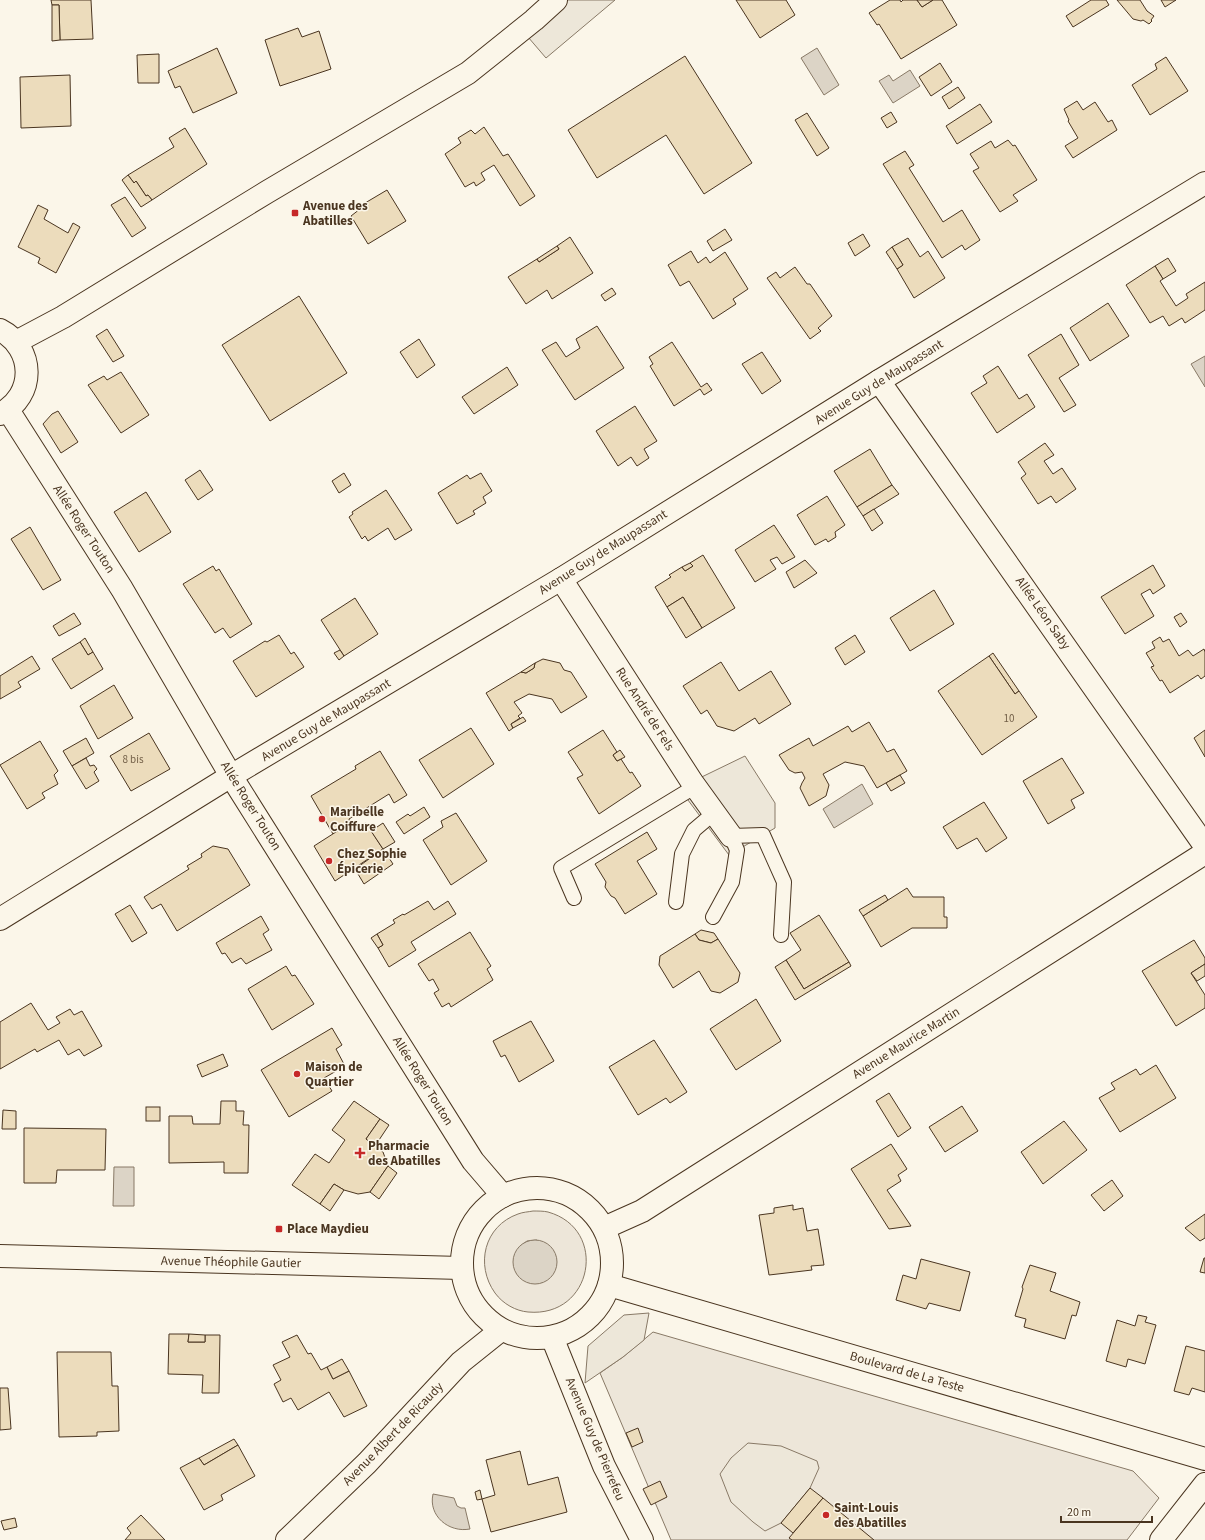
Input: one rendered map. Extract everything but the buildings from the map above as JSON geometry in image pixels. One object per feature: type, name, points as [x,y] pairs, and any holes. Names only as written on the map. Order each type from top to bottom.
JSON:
[{"type":"street","points":[[4,412],[21,394],[27,374],[25,358],[8,336],[63,318],[260,196],[468,73],[534,20],[556,0]]},
{"type":"street","name":"Avenue Guy de Maupassant","points":[[0,919],[231,776],[561,579],[880,381],[1205,183]]},
{"type":"street","name":"Allée Léon Saby","points":[[880,381],[1205,846]]},
{"type":"street","name":"Allée Roger Touton","points":[[4,412],[122,589],[231,776],[473,1161],[503,1196]]},
{"type":"street","name":"Rue André de Fels","points":[[561,579],[696,786],[731,836]]},
{"type":"street","name":"Avenue Maurice Martin","points":[[604,1228],[642,1211],[1205,853]]},
{"type":"street","points":[[530,1188],[558,1190],[581,1202],[591,1210],[604,1228],[611,1250],[609,1285],[592,1315],[574,1329],[552,1337],[530,1339],[501,1330],[483,1317],[466,1289],[461,1268],[463,1246],[469,1229],[485,1207],[503,1196],[530,1188]]},
{"type":"street","name":"Avenue Théophile Gautier","points":[[0,1256],[461,1268]]},
{"type":"street","name":"Boulevard de La Teste","points":[[609,1285],[1205,1459]]},
{"type":"street","name":"Avenue Albert de Ricaudy","points":[[287,1540],[367,1463],[461,1362],[501,1330]]},
{"type":"street","name":"Avenue Guy de Pierrefeu","points":[[552,1337],[604,1466],[642,1540]]},
{"type":"street","points":[[1161,1540],[1205,1484]]},
{"type":"lane","points":[[574,898],[561,868],[696,786]]},
{"type":"lane","points":[[676,902],[682,854],[694,830],[714,813]]},
{"type":"lane","points":[[713,917],[732,882],[737,850],[731,836],[763,835],[784,882],[781,935]]},
{"type":"shaded area","points":[[556,0],[615,0],[546,58],[522,30]]},
{"type":"shaded area","points":[[817,48],[839,85],[824,95],[801,58]]},
{"type":"shaded area","points":[[910,70],[920,86],[893,103],[879,81],[889,75],[893,81]]},
{"type":"shaded area","points":[[1205,356],[1205,387],[1191,364]]},
{"type":"shaded area","points":[[745,756],[775,803],[775,828],[729,855],[679,788]]},
{"type":"shaded area","points":[[862,784],[873,804],[834,828],[823,809]]},
{"type":"shaded area","points":[[114,1167],[134,1167],[134,1206],[113,1206]]},
{"type":"shaded area","points":[[531,1211],[548,1212],[567,1221],[580,1236],[586,1253],[585,1271],[579,1287],[567,1301],[550,1310],[528,1312],[510,1306],[495,1293],[485,1271],[485,1259],[486,1248],[497,1227],[506,1220],[518,1214]],"holes":[[[537,1240],[543,1282],[528,1282],[517,1274],[519,1247],[527,1241]]]},
{"type":"shaded area","points":[[535,1240],[547,1244],[553,1250],[557,1262],[553,1274],[547,1280],[535,1284],[523,1280],[517,1274],[513,1262],[517,1250],[523,1244]]},
{"type":"shaded area","points":[[649,1313],[644,1340],[623,1357],[585,1383],[588,1346],[624,1315]]},
{"type":"shaded area","points":[[653,1332],[1133,1471],[1159,1498],[1127,1540],[671,1540],[600,1373],[623,1357]]},
{"type":"shaded area","points":[[748,1443],[781,1446],[817,1461],[819,1468],[810,1488],[781,1523],[765,1531],[731,1502],[720,1474],[731,1458]]},
{"type":"shaded area","points":[[433,1494],[454,1498],[457,1506],[465,1508],[470,1529],[462,1530],[455,1528],[442,1521],[437,1516],[434,1509],[432,1502]]},
{"type":"place","name":"Avenue des Abatilles","points":[[295,213]]},
{"type":"place","name":"Maribelle Coiffure","points":[[322,819]]},
{"type":"place","name":"Chez Sophie Épicerie","points":[[329,861]]},
{"type":"place","name":"Maison de Quartier","points":[[297,1074]]},
{"type":"place","name":"Pharmacie des Abatilles","points":[[360,1153]]},
{"type":"place","name":"Place Maydieu","points":[[279,1229]]},
{"type":"place","name":"Saint-Louis des Abatilles","points":[[826,1515]]}]
